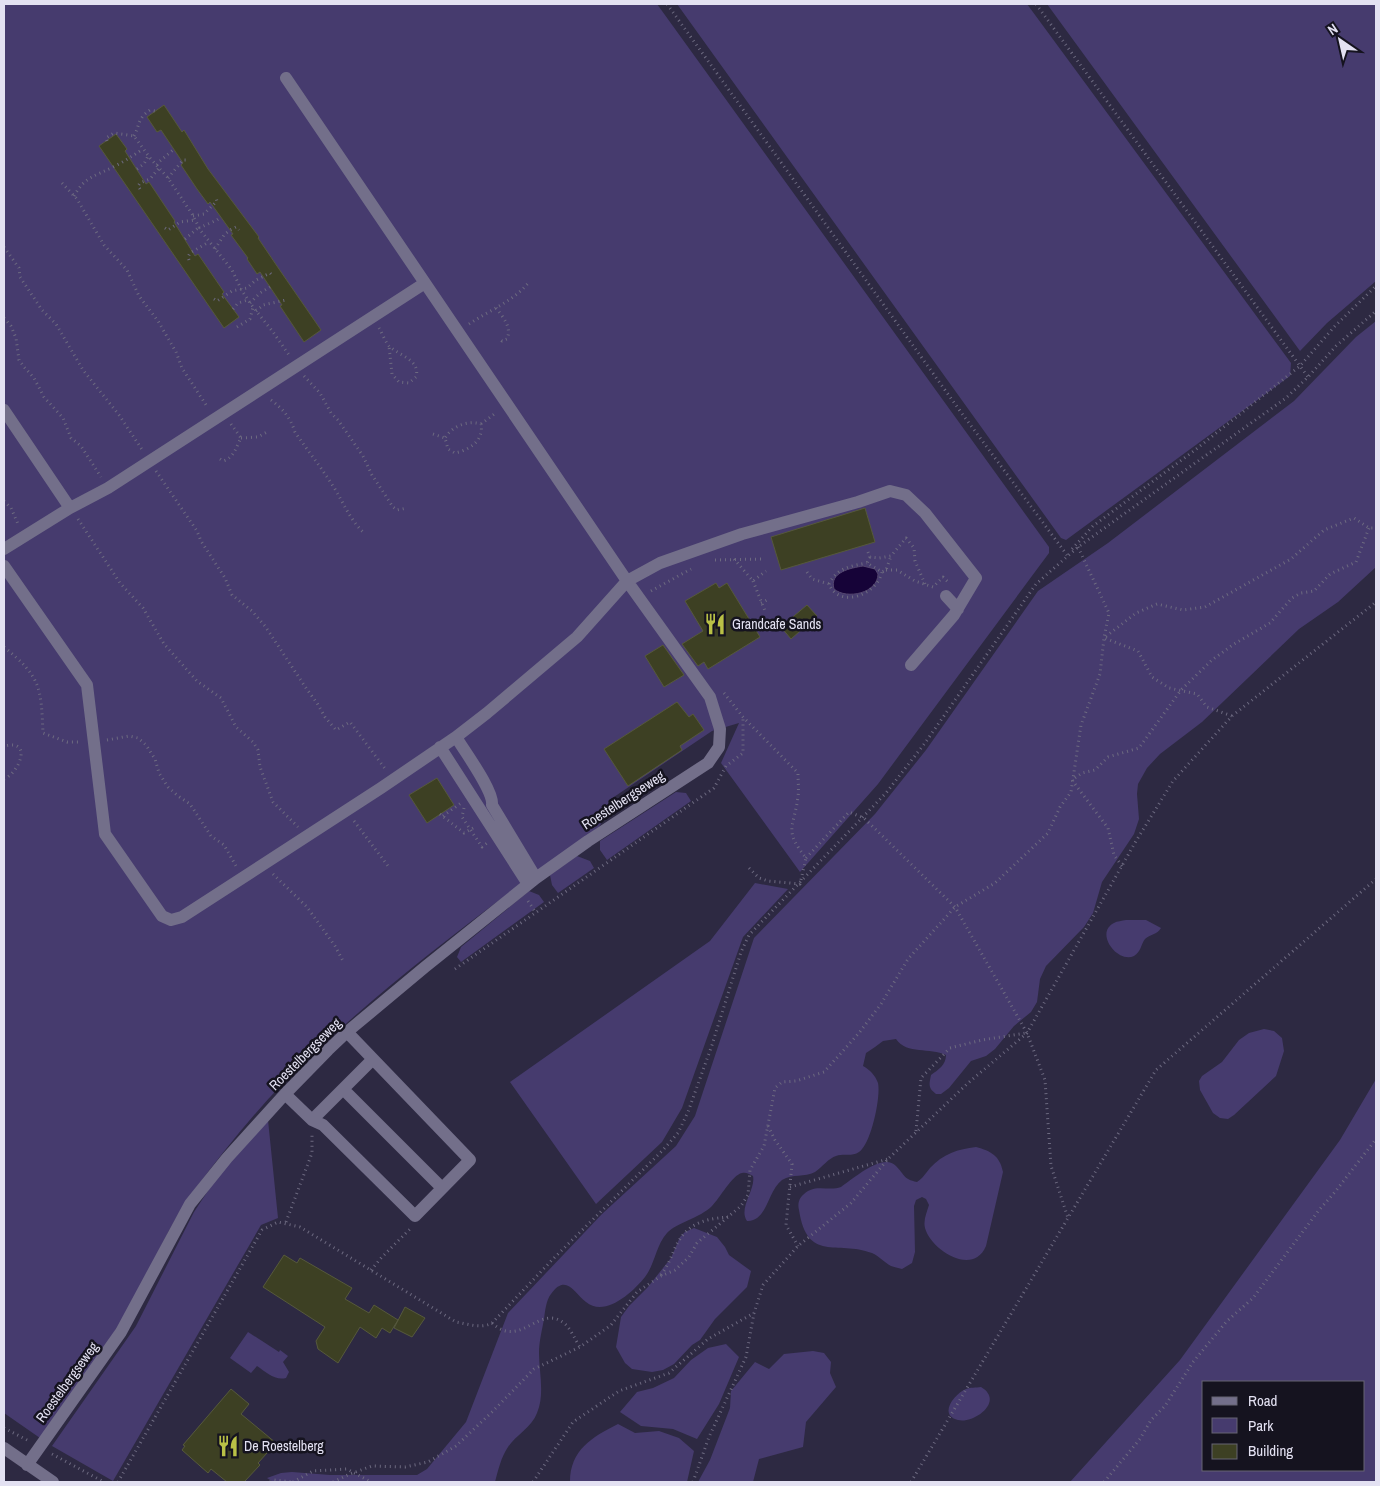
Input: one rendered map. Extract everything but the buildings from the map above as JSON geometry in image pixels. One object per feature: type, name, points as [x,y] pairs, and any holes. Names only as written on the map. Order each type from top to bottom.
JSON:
[{"type":"street","points":[[286,78],[639,598]]},
{"type":"street","points":[[4,549],[70,508],[108,488],[425,283]]},
{"type":"street","points":[[4,410],[70,508]]},
{"type":"street","points":[[4,566],[87,685],[105,834],[162,916],[171,920],[182,917],[243,878],[456,737],[488,713],[577,637],[627,581],[660,563],[742,534],[858,502],[890,491],[906,495],[926,513],[976,578],[954,615],[911,665]]},
{"type":"street","points":[[692,552],[698,565]]},
{"type":"street","points":[[946,596],[958,608]]},
{"type":"street","name":"Roestelbergseweg","points":[[28,1465],[122,1332],[190,1204],[227,1158],[285,1094],[347,1032],[532,881],[588,841],[708,763],[719,747],[720,729],[710,697],[639,598]]},
{"type":"street","points":[[456,737],[488,788],[493,799],[492,805],[532,881]]},
{"type":"street","points":[[440,748],[532,881]]},
{"type":"street","points":[[285,1094],[312,1120],[323,1125],[415,1216],[470,1160],[347,1032]]},
{"type":"street","points":[[312,1120],[373,1059]]},
{"type":"street","points":[[343,1089],[442,1188]]},
{"type":"street","points":[[4,1448],[53,1482]]},
{"type":"path","points":[[667,4],[1066,556]]},
{"type":"path","points":[[1036,4],[1308,377]]},
{"type":"path","points":[[134,136],[137,124],[142,116],[150,110],[155,111]]},
{"type":"path","points":[[107,141],[106,138],[114,133],[134,136],[148,156],[168,178],[209,242],[232,270],[240,289],[296,366],[320,393],[331,413],[364,456],[372,475],[393,508],[397,510],[407,508]]},
{"type":"path","points":[[74,196],[81,184],[143,149]]},
{"type":"path","points":[[140,189],[138,186],[140,183],[155,176],[160,161],[174,150]]},
{"type":"path","points":[[137,169],[144,164],[148,156]]},
{"type":"path","points":[[168,178],[180,162],[186,158],[189,160]]},
{"type":"path","points":[[62,183],[74,196],[104,245],[127,270],[139,296],[162,328],[176,352],[182,368],[220,416],[241,438],[252,439],[267,432],[266,430]]},
{"type":"path","points":[[165,228],[168,230],[180,222],[204,214],[217,201],[216,198]]},
{"type":"path","points":[[185,239],[199,227],[214,222],[221,217]]},
{"type":"path","points":[[215,249],[230,230],[236,228],[239,230]]},
{"type":"path","points":[[189,260],[190,253],[209,242]]},
{"type":"path","points":[[4,247],[19,268],[20,277],[42,310],[56,324],[83,370],[120,415],[186,513],[199,534],[201,541],[225,578],[232,595],[252,611],[265,626],[325,717],[336,730],[350,722],[393,780]]},
{"type":"path","points":[[214,299],[217,301],[228,293],[248,288],[256,280],[266,274],[271,274]]},
{"type":"path","points":[[458,332],[522,291],[530,281]]},
{"type":"path","points":[[118,1482],[262,1230],[278,1222],[286,1222],[300,1227],[456,1322],[479,1326],[487,1326],[492,1323],[678,1133],[688,1112],[712,1045],[741,952],[749,935],[886,794],[925,743],[1036,584],[1066,556],[1093,526],[1195,450],[1300,366],[1335,326],[1376,286]]},
{"type":"path","points":[[233,309],[238,303],[249,301],[270,287]]},
{"type":"path","points":[[256,311],[264,305],[288,301]]},
{"type":"path","points":[[237,327],[250,319],[253,306]]},
{"type":"path","points":[[496,308],[510,328],[507,339],[502,342],[500,340]]},
{"type":"path","points":[[1066,556],[1286,398],[1336,346],[1376,311]]},
{"type":"path","points":[[373,316],[389,346],[392,374],[399,382],[409,383],[416,377],[416,368],[411,360],[389,346]]},
{"type":"path","points":[[4,318],[11,326],[16,338],[19,360],[34,378],[44,397],[63,418],[71,438],[80,446],[108,488]]},
{"type":"path","points":[[258,390],[284,410],[295,432],[333,486],[355,525],[365,534]]},
{"type":"path","points":[[481,424],[480,437],[474,444],[463,452],[455,454],[448,449],[445,438],[449,431],[465,424],[481,424],[507,404]]},
{"type":"path","points":[[433,434],[445,438]]},
{"type":"path","points":[[220,459],[223,461],[228,460],[233,455],[241,438]]},
{"type":"path","points":[[4,501],[11,508],[24,535]]},
{"type":"path","points":[[70,508],[120,583],[143,608],[164,644],[197,681],[222,698],[236,728],[253,742],[258,750],[260,767],[273,802],[307,836]]},
{"type":"path","points":[[1104,638],[1136,613],[1157,604],[1183,610],[1205,607],[1291,560],[1324,530],[1354,518],[1370,528],[1376,528]]},
{"type":"path","points":[[1072,780],[1082,773],[1095,770],[1108,757],[1139,748],[1181,690],[1212,660],[1234,644],[1270,623],[1292,598],[1301,593],[1314,591],[1330,574],[1356,562],[1370,528]]},
{"type":"path","points":[[807,572],[812,579],[829,584],[837,595],[852,597],[861,595],[872,590],[880,581],[891,556],[906,538],[914,548],[915,561],[925,584]]},
{"type":"path","points":[[333,1482],[372,1466],[405,1467],[428,1462],[456,1446],[534,1369],[580,1347],[611,1325],[637,1292],[661,1276],[676,1270],[689,1257],[696,1243],[741,1206],[748,1195],[750,1170],[764,1146],[775,1088],[782,1082],[796,1082],[824,1072],[859,1033],[881,1004],[908,960],[955,906],[995,883],[1048,833],[1060,808],[1071,792],[1081,725],[1100,674],[1109,613],[1078,547]]},
{"type":"path","points":[[867,563],[869,554],[879,558],[891,556]]},
{"type":"path","points":[[734,559],[753,581],[765,610]]},
{"type":"path","points":[[639,598],[698,565],[713,560],[762,559]]},
{"type":"path","points":[[829,584],[840,570],[867,563],[884,571],[897,570],[915,581],[933,587],[943,577],[945,578]]},
{"type":"path","points":[[753,581],[766,571]]},
{"type":"path","points":[[761,603],[767,600]]},
{"type":"path","points":[[693,1482],[709,1437],[746,1357],[754,1313],[763,1285],[798,1246],[851,1202],[888,1158],[967,1084],[1027,1033],[1122,866],[1173,781],[1232,716],[1376,602]]},
{"type":"path","points":[[1104,638],[1138,651],[1152,677],[1169,688],[1197,694],[1207,708],[1232,716]]},
{"type":"path","points":[[4,647],[34,676],[42,701],[43,733],[67,742],[94,743],[129,736],[138,738],[146,745],[155,759],[159,774],[168,787],[190,804],[211,836],[224,845],[243,878]]},
{"type":"path","points":[[721,690],[744,717],[798,773],[798,796],[791,822],[791,835],[796,846],[806,858]]},
{"type":"path","points":[[455,969],[714,788],[726,766],[743,753],[744,717]]},
{"type":"path","points":[[4,779],[14,771],[20,760],[21,750],[16,745],[5,746]]},
{"type":"path","points":[[1072,780],[1108,828],[1114,855],[1122,866]]},
{"type":"path","points":[[464,801],[442,815],[464,833],[475,827]]},
{"type":"path","points":[[346,811],[388,866]]},
{"type":"path","points":[[800,884],[806,858],[848,812],[864,818],[955,906],[1027,1033],[1045,1080],[1051,1166],[1068,1218]]},
{"type":"path","points":[[265,863],[276,877],[307,907],[335,946],[343,961]]},
{"type":"path","points":[[749,868],[760,878],[768,881],[800,884]]},
{"type":"path","points":[[911,1482],[1156,1070],[1376,879]]},
{"type":"path","points":[[916,1132],[921,1078],[950,1048],[982,1040],[1027,1033]]},
{"type":"path","points":[[286,1222],[312,1152],[312,1120]]},
{"type":"path","points":[[768,1126],[775,1140],[792,1164],[786,1225],[798,1246]]},
{"type":"path","points":[[1104,1482],[1140,1439],[1151,1420],[1165,1406],[1193,1362],[1227,1321],[1253,1298],[1319,1210],[1336,1192],[1376,1139]]},
{"type":"path","points":[[790,1187],[888,1158]]},
{"type":"path","points":[[371,1270],[415,1225],[415,1216]]},
{"type":"path","points":[[661,1276],[669,1265],[674,1249],[684,1233],[694,1225],[710,1218],[728,1217]]},
{"type":"path","points":[[533,1482],[573,1422],[619,1391],[669,1373],[708,1339],[754,1313]]},
{"type":"path","points":[[492,1323],[503,1332],[512,1332],[544,1318],[555,1319],[567,1326],[580,1347]]},
{"type":"path","points":[[270,1482],[274,1480],[293,1482],[313,1471],[347,1469],[371,1482]]},
{"type":"green space","points":[[4,4],[657,4],[1049,547],[1049,553],[878,784],[800,872],[721,763],[739,723],[712,731],[608,801],[608,812],[599,827],[454,935],[348,1021],[266,1101],[193,1192],[165,1237],[124,1317],[40,1438],[4,1413]]},
{"type":"green space","points":[[677,4],[1027,4],[1291,363],[1290,376],[1066,540],[1061,538]]},
{"type":"green space","points":[[1047,4],[1376,4],[1376,281],[1327,323],[1300,351]]},
{"type":"green space","points":[[1376,321],[1376,567],[1338,602],[1299,629],[1202,722],[1160,754],[1147,768],[1138,784],[1139,819],[1134,834],[1102,882],[1093,913],[1084,927],[1046,966],[1040,979],[1037,1002],[1031,1012],[1014,1026],[995,1049],[986,1056],[971,1061],[949,1088],[941,1094],[936,1094],[932,1090],[930,1081],[931,1075],[943,1064],[946,1055],[933,1051],[912,1049],[901,1044],[896,1039],[883,1041],[866,1053],[863,1066],[875,1078],[879,1090],[871,1130],[859,1152],[833,1157],[815,1172],[782,1180],[777,1185],[763,1212],[754,1220],[747,1221],[745,1216],[753,1176],[748,1173],[738,1175],[730,1182],[712,1206],[667,1233],[660,1243],[645,1277],[626,1296],[610,1305],[602,1307],[593,1306],[566,1285],[556,1288],[547,1303],[540,1340],[541,1398],[537,1413],[531,1423],[511,1443],[506,1451],[495,1482],[273,1482],[267,1478],[281,1473],[292,1472],[330,1475],[417,1475],[427,1469],[466,1422],[508,1313],[602,1214],[676,1146],[695,1116],[754,938],[875,814],[926,750],[1038,591],[1108,543],[1294,401],[1356,337]]},
{"type":"green space","points":[[676,792],[686,793],[691,801],[607,860],[600,850],[600,841]]},
{"type":"green space","points":[[577,856],[590,861],[594,868],[558,893],[552,885],[550,875]]},
{"type":"green space","points":[[755,883],[788,889],[743,937],[682,1108],[662,1142],[596,1204],[510,1082],[710,941]]},
{"type":"green space","points":[[529,891],[539,895],[544,902],[461,962],[457,957],[461,947]]},
{"type":"green space","points":[[1126,920],[1146,920],[1161,928],[1158,932],[1145,939],[1140,950],[1134,956],[1128,957],[1121,956],[1115,952],[1107,940],[1106,934],[1108,928],[1114,923]]},
{"type":"green space","points":[[1264,1029],[1274,1031],[1282,1038],[1284,1051],[1276,1076],[1234,1115],[1228,1119],[1220,1118],[1213,1113],[1200,1090],[1199,1081],[1202,1076],[1222,1062],[1239,1040],[1249,1033]]},
{"type":"green space","points":[[1376,1079],[1376,1482],[1070,1482],[1180,1360],[1340,1140]]},
{"type":"green space","points":[[268,1120],[278,1218],[261,1225],[113,1481],[52,1446],[136,1326],[194,1212],[229,1159]]},
{"type":"green space","points":[[976,1147],[994,1155],[1000,1162],[1003,1172],[986,1246],[980,1255],[972,1259],[963,1260],[953,1257],[935,1244],[925,1228],[925,1219],[929,1205],[926,1199],[922,1197],[916,1200],[914,1206],[915,1252],[912,1263],[902,1269],[891,1266],[872,1253],[816,1243],[809,1237],[803,1227],[798,1204],[801,1197],[812,1189],[841,1187],[868,1168],[884,1162],[896,1166],[907,1178],[917,1182],[935,1163],[946,1156],[963,1149]]},
{"type":"green space","points":[[694,1228],[717,1237],[729,1255],[751,1271],[747,1287],[715,1319],[700,1340],[692,1345],[674,1364],[663,1370],[652,1372],[632,1369],[625,1363],[616,1347],[621,1317],[671,1258],[680,1237],[685,1232]]},
{"type":"green space","points":[[248,1332],[288,1356],[283,1362],[289,1372],[286,1378],[274,1377],[257,1366],[251,1373],[230,1358]]},
{"type":"green space","points":[[726,1344],[739,1357],[719,1404],[697,1439],[673,1429],[641,1426],[620,1412],[637,1392],[653,1388],[674,1378],[691,1360],[708,1348]]},
{"type":"green space","points":[[813,1351],[824,1353],[831,1362],[830,1373],[836,1387],[806,1422],[803,1447],[759,1459],[753,1482],[698,1482],[710,1460],[730,1408],[731,1391],[755,1362],[769,1369],[784,1354]]},
{"type":"green space","points":[[981,1387],[988,1393],[990,1399],[988,1405],[979,1415],[965,1420],[958,1420],[949,1414],[950,1405],[957,1395],[968,1388]]},
{"type":"green space","points":[[618,1424],[635,1433],[659,1431],[679,1438],[694,1451],[687,1482],[570,1482],[571,1471],[578,1453],[591,1440]]},
{"type":"shaded area","points":[[863,566],[875,569],[878,574],[877,581],[868,590],[861,593],[846,594],[834,589],[833,583],[838,575],[847,570]]},
{"type":"place","name":"Grandcafe Sands","points":[[715,624]]},
{"type":"place","name":"De Roestelberg","points":[[228,1446]]}]
